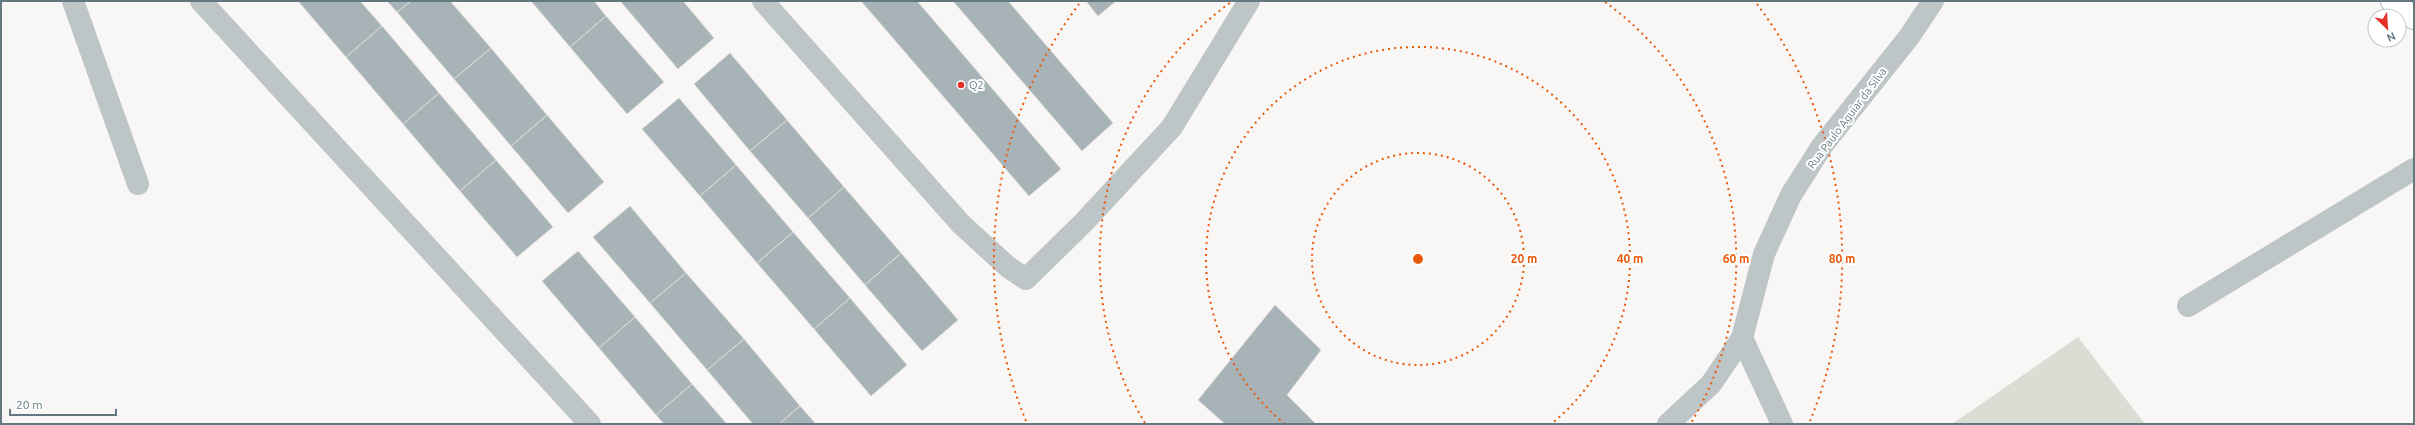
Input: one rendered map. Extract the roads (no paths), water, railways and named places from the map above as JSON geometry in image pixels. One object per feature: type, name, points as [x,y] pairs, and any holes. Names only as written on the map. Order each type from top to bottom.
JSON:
[{"type":"main road","points":[[2392,1],[2414,18]]},
{"type":"street","points":[[73,1],[138,184]]},
{"type":"street","points":[[201,1],[590,424]]},
{"type":"street","points":[[763,1],[961,224],[1008,267],[1026,279],[1085,221],[1172,127],[1249,1]]},
{"type":"street","name":"Rua Paulo Aguiar da Silva","points":[[1668,424],[1711,384],[1742,338],[1764,254],[1791,195],[1822,146],[1909,37],[1934,1]]},
{"type":"street","points":[[2188,306],[2414,169]]},
{"type":"street","points":[[1742,338],[1782,424]]},
{"type":"place","name":"Q2","points":[[961,85]]}]
